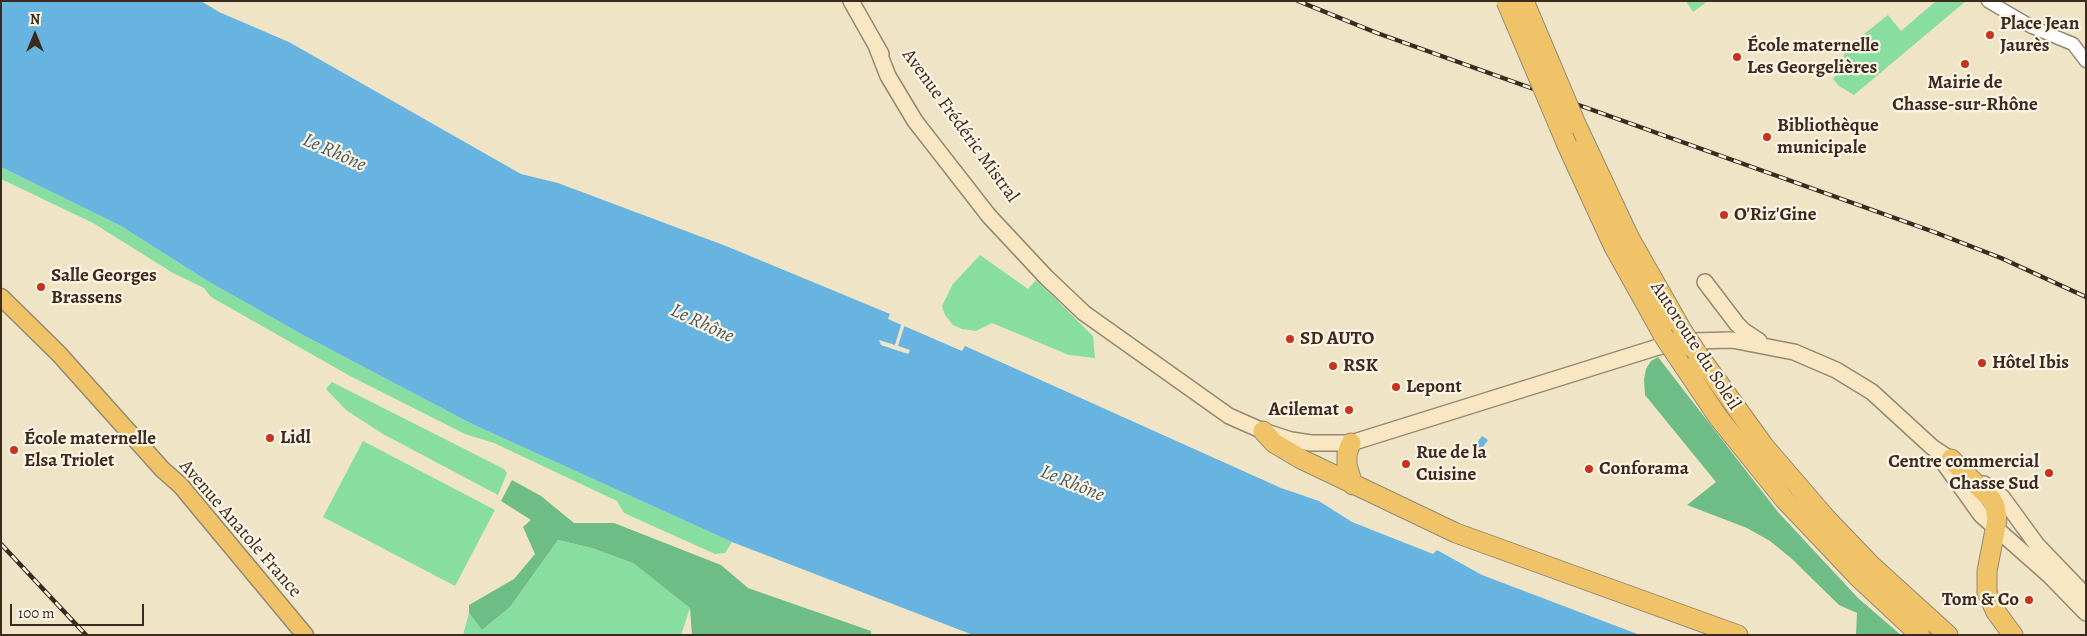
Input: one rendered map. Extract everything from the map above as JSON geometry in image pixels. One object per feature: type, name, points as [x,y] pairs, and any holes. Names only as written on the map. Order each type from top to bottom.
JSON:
[{"type":"highway","name":"Autoroute du Soleil","points":[[1506,1],[1567,145],[1614,247],[1663,335],[1718,417],[1784,499],[1852,572],[1920,635]]},
{"type":"highway","name":"Autoroute du Soleil","points":[[1524,1],[1576,124],[1626,232],[1697,353],[1764,446],[1826,518],[1884,577],[1948,635]]},
{"type":"highway","points":[[1263,431],[1274,443],[1285,450],[1431,522],[1480,543],[1738,635]]},
{"type":"highway","points":[[1351,442],[1347,465],[1353,485]]},
{"type":"highway","points":[[1951,459],[1990,499],[1997,513],[2000,533],[1991,552],[1987,571],[1987,593],[1996,612],[2013,635]]},
{"type":"main road","name":"Avenue Frédéric Mistral","points":[[851,1],[877,48],[943,143],[996,212],[1117,334],[1214,403],[1229,416],[1263,431],[1291,440],[1311,443],[1351,442],[1658,347],[1692,341],[1722,340],[1770,346],[1807,356],[1854,380],[1872,392],[1932,447],[2002,497],[2042,550],[2086,596]]},
{"type":"main road","points":[[1705,282],[1744,331],[1770,346]]},
{"type":"main road","name":"Avenue Anatole France","points":[[1,297],[59,354],[162,469],[180,486],[305,635]]},
{"type":"main road","name":"Avenue Frédéric Mistral","points":[[1214,403],[1257,422],[1291,431],[1324,434],[1383,432]]},
{"type":"main road","name":"Avenue Frédéric Mistral","points":[[1932,447],[1981,515],[2050,576],[2086,613]]},
{"type":"main road","points":[[1981,515],[1986,515],[1991,507],[1990,499]]},
{"type":"street","points":[[1988,1],[2032,27],[2073,44],[2086,61]]},
{"type":"green space","points":[[1686,1],[1708,1],[1693,12]]},
{"type":"green space","points":[[1936,1],[1966,1],[1854,95],[1839,86],[1833,79],[1842,69],[1845,49],[1888,15],[1901,31]]},
{"type":"green space","points":[[1,167],[121,226],[206,280],[303,335],[472,424],[732,542],[725,553],[715,554],[624,513],[617,501],[494,443],[465,434],[350,376],[211,297],[204,288],[173,273],[93,223],[1,179]]},
{"type":"green space","points":[[980,255],[1028,289],[1036,280],[1093,336],[1095,358],[1069,355],[992,323],[976,331],[962,329],[953,325],[945,315],[942,306],[953,284]]},
{"type":"green space","points":[[1658,357],[1778,512],[1858,598],[1901,635],[1856,635],[1857,613],[1839,605],[1792,559],[1770,541],[1747,528],[1687,505],[1716,482],[1645,395],[1644,379],[1646,369],[1651,361]]},
{"type":"green space","points":[[332,382],[504,469],[507,473],[498,495],[383,434],[346,410],[326,389]]},
{"type":"green space","points":[[363,441],[495,510],[455,586],[323,517]]},
{"type":"green space","points":[[512,480],[541,496],[574,523],[614,523],[721,565],[748,588],[871,631],[871,635],[692,635],[690,608],[633,563],[592,548],[558,540],[510,607],[482,630],[469,613],[469,605],[514,579],[535,554],[523,527],[531,520],[501,501]]},
{"type":"green space","points":[[558,540],[592,548],[633,563],[690,608],[681,635],[463,635],[469,613],[482,630],[510,607]]},
{"type":"water","name":"Le Rhône","points":[[1,1],[201,1],[219,12],[289,42],[521,174],[558,183],[726,246],[890,314],[888,319],[962,351],[965,346],[1281,488],[1319,501],[1352,522],[1433,554],[1437,550],[1482,575],[1640,635],[973,635],[732,542],[472,424],[303,335],[206,280],[121,226],[1,167]]},
{"type":"water","points":[[1482,436],[1488,440],[1480,451],[1474,447]]},
{"type":"pier","points":[[902,322],[905,324],[898,346],[910,350],[908,354],[881,345],[879,340],[895,345]]},
{"type":"railway","points":[[1298,1],[1377,33],[1934,232],[2001,258],[2086,297]]},
{"type":"railway","points":[[1,544],[86,635]]},
{"type":"place","name":"Place Jean Jaurès","points":[[1990,35]]},
{"type":"place","name":"École maternelle Les Georgelières","points":[[1737,57]]},
{"type":"place","name":"Mairie de Chasse-sur-Rhône","points":[[1965,64]]},
{"type":"place","name":"Bibliothèque municipale","points":[[1767,137]]},
{"type":"place","name":"O'Riz'Gine","points":[[1724,215]]},
{"type":"place","name":"Salle Georges Brassens","points":[[41,287]]},
{"type":"place","name":"SD AUTO","points":[[1290,339]]},
{"type":"place","name":"Hôtel Ibis","points":[[1982,363]]},
{"type":"place","name":"RSK","points":[[1333,366]]},
{"type":"place","name":"Lepont","points":[[1396,387]]},
{"type":"place","name":"Acilemat","points":[[1349,410]]},
{"type":"place","name":"Lidl","points":[[270,438]]},
{"type":"place","name":"École maternelle Elsa Triolet","points":[[14,450]]},
{"type":"place","name":"Rue de la Cuisine","points":[[1406,464]]},
{"type":"place","name":"Conforama","points":[[1589,469]]},
{"type":"place","name":"Centre commercial Chasse Sud","points":[[2049,473]]},
{"type":"place","name":"Tom & Co","points":[[2029,600]]}]
